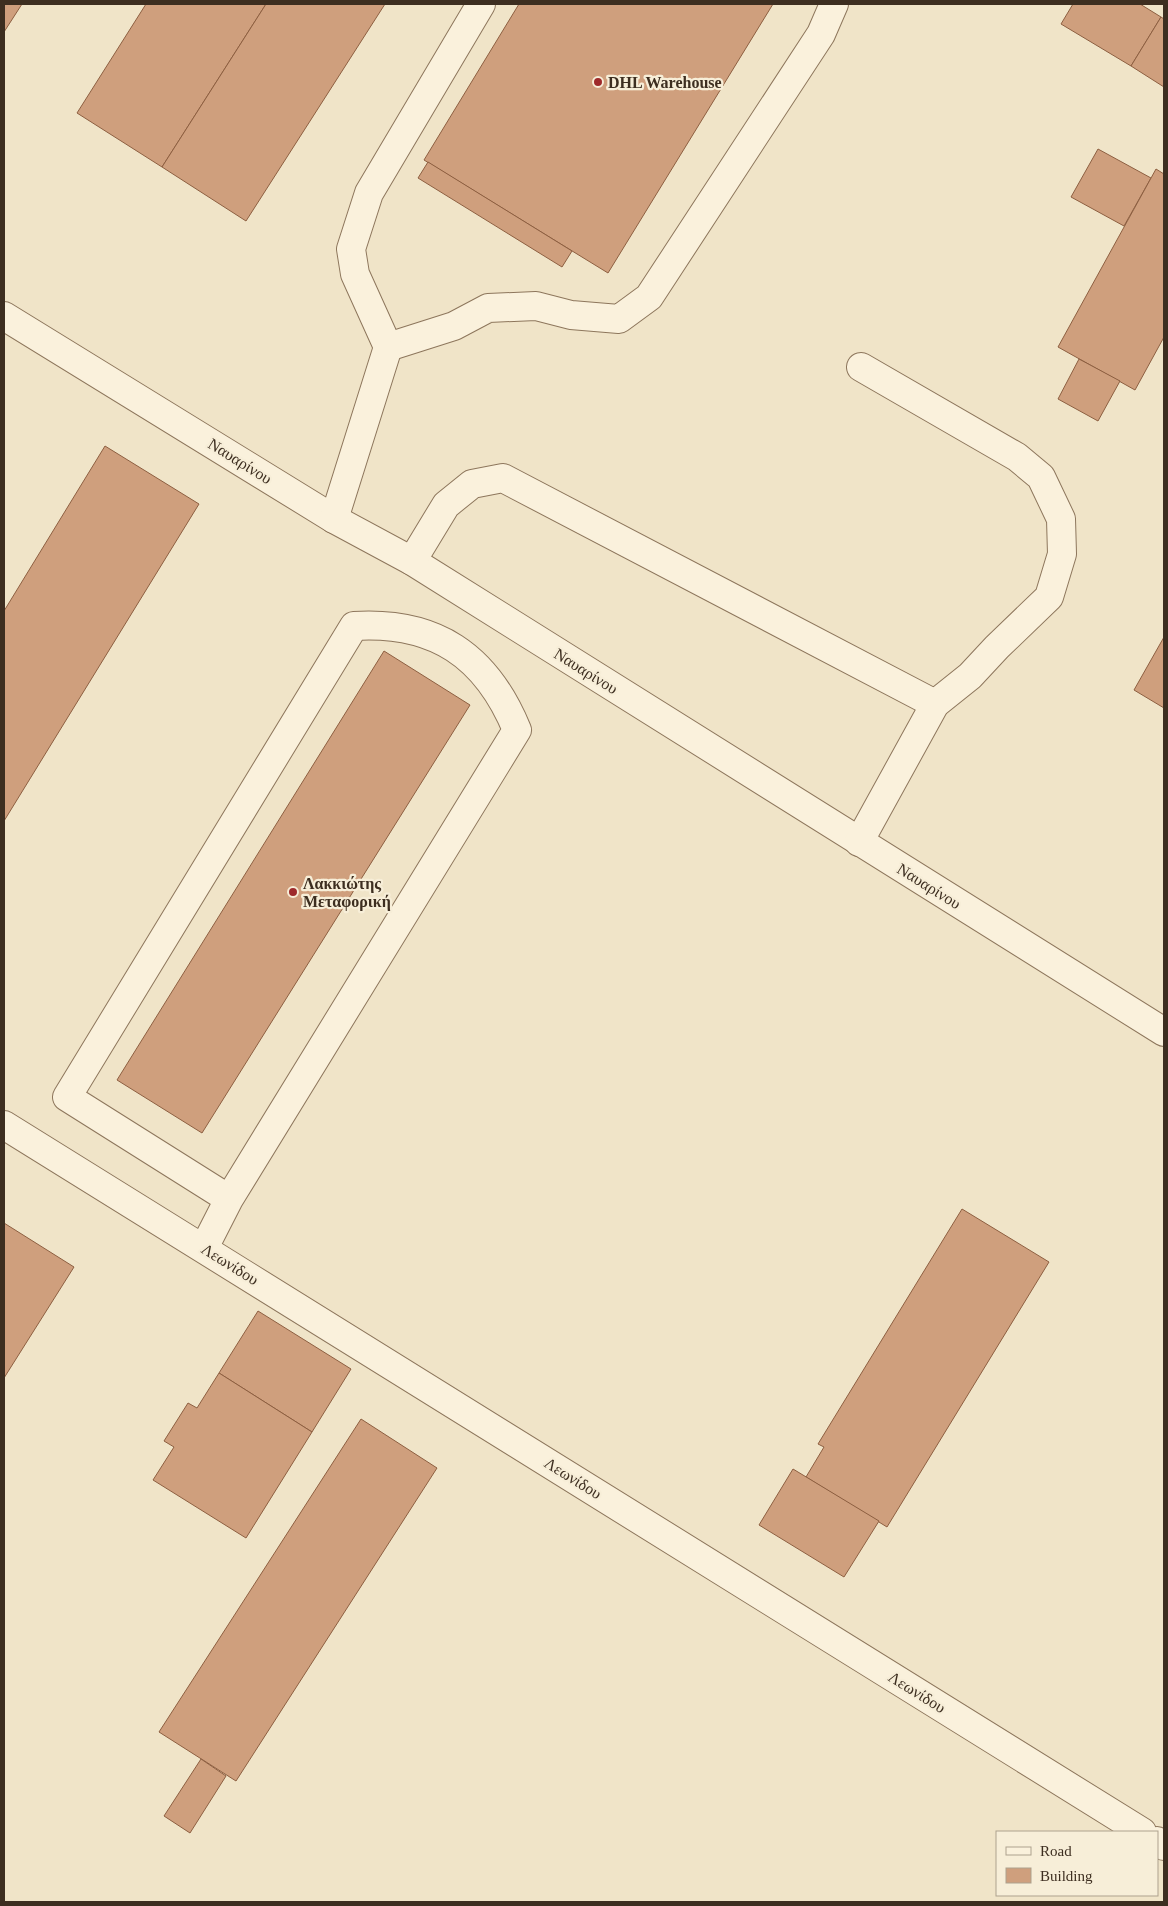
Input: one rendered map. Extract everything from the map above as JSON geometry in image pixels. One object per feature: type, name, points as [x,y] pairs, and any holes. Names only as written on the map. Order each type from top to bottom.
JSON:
[{"type":"street","points":[[334,519],[388,347],[355,274],[352,249],[369,194],[481,4]]},
{"type":"street","points":[[388,347],[454,326],[488,308],[536,306],[571,315],[619,319],[649,296],[821,34],[834,4]]},
{"type":"street","name":"Ναυαρίνου","points":[[4,316],[334,519],[412,561],[1164,1032]]},
{"type":"street","points":[[858,842],[935,704],[970,676],[1049,597],[1062,554],[1061,519],[1041,477],[1017,457],[860,367]]},
{"type":"street","points":[[412,561],[446,505],[472,484],[503,478],[935,704]]},
{"type":"street","points":[[204,1248],[229,1199],[516,730],[507,706],[493,684],[476,665],[456,649],[432,636],[407,628],[380,624],[354,626],[67,1097],[229,1199]]},
{"type":"street","name":"Λεωνίδου","points":[[4,1124],[1140,1831]]},
{"type":"building","points":[[4,4],[22,4],[4,32]]},
{"type":"building","points":[[146,4],[266,4],[162,167],[77,113]]},
{"type":"building","points":[[266,4],[385,4],[246,221],[162,167]]},
{"type":"building","name":"DHL Warehouse","points":[[519,4],[773,4],[608,273],[424,160]]},
{"type":"building","points":[[1073,4],[1140,4],[1161,17],[1131,66],[1061,24]]},
{"type":"building","points":[[1161,17],[1164,19],[1164,87],[1131,66]]},
{"type":"building","points":[[1098,149],[1151,178],[1124,226],[1071,197]]},
{"type":"building","points":[[428,162],[572,251],[562,267],[418,178]]},
{"type":"building","points":[[1156,169],[1164,174],[1164,337],[1135,390],[1058,347]]},
{"type":"building","points":[[1079,359],[1120,381],[1098,421],[1058,399]]},
{"type":"building","points":[[105,446],[199,504],[4,821],[4,611]]},
{"type":"building","points":[[1164,637],[1164,708],[1134,690]]},
{"type":"building","name":"Λακκιώτης Μεταφορική","points":[[384,651],[470,705],[202,1133],[117,1080]]},
{"type":"building","points":[[962,1209],[1049,1262],[887,1527],[806,1477],[824,1447],[818,1444]]},
{"type":"building","points":[[4,1223],[74,1267],[4,1378]]},
{"type":"building","points":[[258,1311],[351,1369],[312,1432],[219,1373]]},
{"type":"building","points":[[219,1373],[312,1432],[246,1538],[153,1480],[174,1447],[164,1441],[188,1403],[197,1408]]},
{"type":"building","points":[[361,1419],[437,1468],[236,1781],[159,1732]]},
{"type":"building","points":[[793,1469],[879,1521],[844,1577],[759,1525]]},
{"type":"building","points":[[201,1759],[226,1776],[190,1833],[164,1816]]},
{"type":"place","name":"DHL Warehouse","points":[[598,82]]},
{"type":"place","name":"Λακκιώτης Μεταφορική","points":[[293,892]]}]
